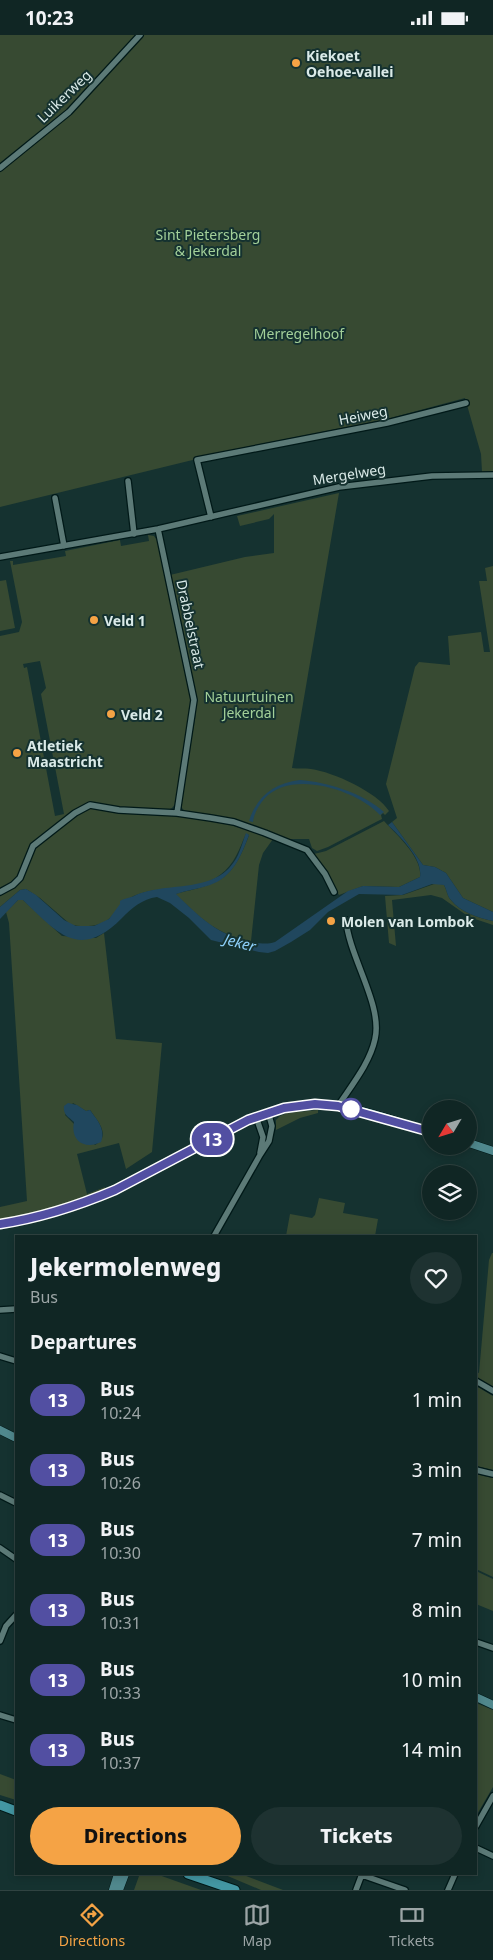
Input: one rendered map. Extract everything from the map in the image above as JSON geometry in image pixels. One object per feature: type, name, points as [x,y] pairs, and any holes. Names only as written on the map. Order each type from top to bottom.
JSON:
[{"type":"main road","points":[[0,1224],[42,1216],[73,1207],[115,1190],[268,1112],[315,1104],[338,1106],[422,1129]]},
{"type":"main road","points":[[478,1146],[493,1151]]},
{"type":"main road","points":[[0,1430],[15,1438]]},
{"type":"main road","points":[[477,1697],[493,1705]]},
{"type":"main road","points":[[0,1805],[15,1811]]},
{"type":"main road","points":[[113,1890],[118,1875]]},
{"type":"main road","points":[[119,1890],[125,1875]]},
{"type":"main road","points":[[191,1875],[236,1890]]},
{"type":"street","name":"Luikerweg","points":[[0,168],[70,112],[140,35]]},
{"type":"street","name":"Heiweg","points":[[211,517],[198,459],[265,443],[387,423],[466,403]]},
{"type":"street","name":"Mergelweg","points":[[0,557],[158,529],[345,485],[432,475],[493,475]]},
{"type":"street","points":[[128,481],[134,534]]},
{"type":"street","points":[[55,498],[64,546]]},
{"type":"street","name":"Drabbelstraat","points":[[158,529],[194,699],[177,813]]},
{"type":"street","points":[[0,892],[13,885],[21,877],[33,846],[88,806],[119,810],[177,813],[234,822],[304,848],[320,867],[334,892]]},
{"type":"street","points":[[338,1106],[370,1054],[376,1037],[376,1018],[349,939],[346,921]]},
{"type":"street","points":[[215,1235],[268,1144],[272,1134],[268,1112]]},
{"type":"street","points":[[256,1117],[263,1137],[260,1155]]},
{"type":"street","points":[[0,1310],[15,1309]]},
{"type":"street","points":[[0,1356],[15,1361]]},
{"type":"street","points":[[477,1382],[493,1391]]},
{"type":"street","points":[[477,1470],[493,1474]]},
{"type":"street","points":[[0,1495],[15,1502]]},
{"type":"street","points":[[0,1548],[15,1558]]},
{"type":"street","points":[[0,1641],[6,1626],[15,1616]]},
{"type":"street","points":[[477,1642],[493,1648]]},
{"type":"street","points":[[0,1715],[15,1720]]},
{"type":"street","points":[[477,1824],[493,1795]]},
{"type":"street","points":[[477,1848],[493,1856]]},
{"type":"street","points":[[356,1890],[362,1875]]},
{"type":"street","points":[[365,1875],[404,1890]]},
{"type":"street","points":[[448,1890],[455,1875]]},
{"type":"green space","name":"Sint Pietersberg & Jekerdal","points":[[0,35],[493,35],[493,471],[482,472],[481,454],[465,398],[387,419],[250,446],[0,507]]},
{"type":"green space","name":"Natuurtuinen Jekerdal","points":[[339,493],[292,768],[320,771],[354,784],[375,797],[389,811],[385,815],[383,813],[381,815],[382,819],[317,851],[312,848],[309,839],[288,839],[185,812],[182,808],[181,803],[196,713],[196,696],[170,575],[245,557],[274,553],[274,514],[269,519],[240,526],[237,516]]},
{"type":"green space","points":[[148,535],[154,536],[159,543],[191,700],[177,802],[168,810],[114,808],[93,803],[83,805],[34,842],[25,856],[22,868],[16,879],[0,890],[0,636],[19,632],[22,622],[10,561],[13,561],[13,565],[66,556],[65,551],[120,540],[121,546],[149,541]],"holes":[[[40,661],[46,688],[41,694],[64,814],[55,816],[27,667],[24,668],[23,664]]]},
{"type":"green space","points":[[493,566],[493,912],[463,898],[446,873],[435,867],[423,865],[392,822],[397,818],[386,784],[415,667],[419,662],[450,665],[448,636],[481,632],[484,652],[490,652],[479,581],[487,581],[485,568]]},
{"type":"green space","points":[[6,580],[15,628],[0,631],[0,581]]},
{"type":"green space","points":[[92,808],[182,816],[222,822],[273,839],[263,853],[259,865],[251,941],[218,930],[175,894],[204,887],[223,878],[237,862],[249,835],[246,834],[236,856],[220,875],[202,884],[149,891],[134,896],[126,901],[110,918],[96,925],[80,926],[70,924],[40,898],[26,889],[20,890],[0,907],[0,894],[17,884],[33,849],[82,811]]},
{"type":"green space","points":[[384,821],[413,854],[420,870],[420,877],[399,887],[363,886],[339,895],[314,854],[326,851]]},
{"type":"green space","points":[[437,883],[444,885],[450,898],[459,908],[493,921],[493,925],[469,917],[442,898],[431,895],[392,900],[396,946],[389,943],[385,896],[403,895]]},
{"type":"green space","points":[[18,900],[23,900],[62,936],[96,938],[104,933],[116,1039],[162,1043],[152,1152],[126,1169],[119,1143],[77,1154],[87,1194],[105,1187],[104,1191],[43,1211],[0,1221],[0,1207],[27,1201],[9,923],[6,912]],"holes":[[[73,1103],[86,1111],[90,1110],[103,1133],[100,1141],[95,1145],[65,1115]]]},
{"type":"green space","points":[[318,1110],[318,1113],[300,1118],[276,1130],[276,1120],[280,1116],[287,1113]]},
{"type":"green space","points":[[319,1198],[345,1203],[343,1213],[378,1219],[375,1235],[286,1235],[290,1214],[312,1218],[315,1215]]},
{"type":"green space","points":[[493,1253],[493,1389],[477,1380],[489,1260]]},
{"type":"green space","points":[[477,1387],[493,1396],[493,1470],[477,1466]]},
{"type":"green space","points":[[477,1474],[493,1478],[493,1577],[477,1569]]},
{"type":"green space","points":[[477,1571],[493,1579],[493,1611],[477,1604]]},
{"type":"green space","points":[[477,1703],[493,1710],[493,1787],[477,1814]]},
{"type":"green space","points":[[0,1774],[15,1780],[15,1800],[0,1795]]},
{"type":"green space","points":[[159,1875],[201,1890],[134,1890],[139,1876]]},
{"type":"green space","points":[[225,1875],[244,1875],[283,1890],[261,1890]]},
{"type":"water","points":[[300,780],[322,783],[355,794],[366,799],[384,812],[380,815],[370,806],[356,798],[324,786],[291,785],[277,789],[265,798],[254,815],[253,822],[249,821],[257,804],[268,792],[282,784]]},
{"type":"water","name":"Jeker","points":[[392,822],[423,865],[435,867],[446,873],[463,898],[493,912],[493,921],[465,911],[450,898],[444,885],[432,884],[402,895],[359,894],[328,912],[310,930],[275,951],[268,953],[211,940],[189,918],[170,903],[157,897],[138,904],[107,931],[94,938],[81,940],[58,932],[23,900],[18,900],[0,919],[0,907],[20,890],[26,889],[36,895],[64,920],[76,926],[94,926],[109,919],[120,904],[120,901],[124,899],[147,891],[205,882],[218,876],[229,868],[238,855],[246,833],[249,835],[239,858],[225,877],[210,885],[176,894],[201,918],[218,930],[251,942],[272,943],[348,891],[363,886],[399,887],[420,877],[418,863],[410,848],[388,825]]},
{"type":"water","points":[[68,1103],[77,1105],[86,1111],[90,1110],[102,1129],[101,1142],[89,1145],[77,1139],[73,1129],[74,1122],[64,1111],[64,1106]]},
{"type":"bus line","name":"13","points":[[0,1224],[42,1216],[94,1199],[115,1190],[248,1120],[284,1108],[315,1104],[338,1106],[422,1129]]},
{"type":"place","name":"Kiekoet Oehoe-vallei","points":[[296,63]]},
{"type":"place","name":"Veld 1","points":[[94,620]]},
{"type":"place","name":"Veld 2","points":[[111,714]]},
{"type":"place","name":"Atletiek Maastricht","points":[[17,753]]},
{"type":"place","name":"Molen van Lombok","points":[[331,921]]},
{"type":"park label","name":"Merregelhoof","points":[[299,333]]}]
